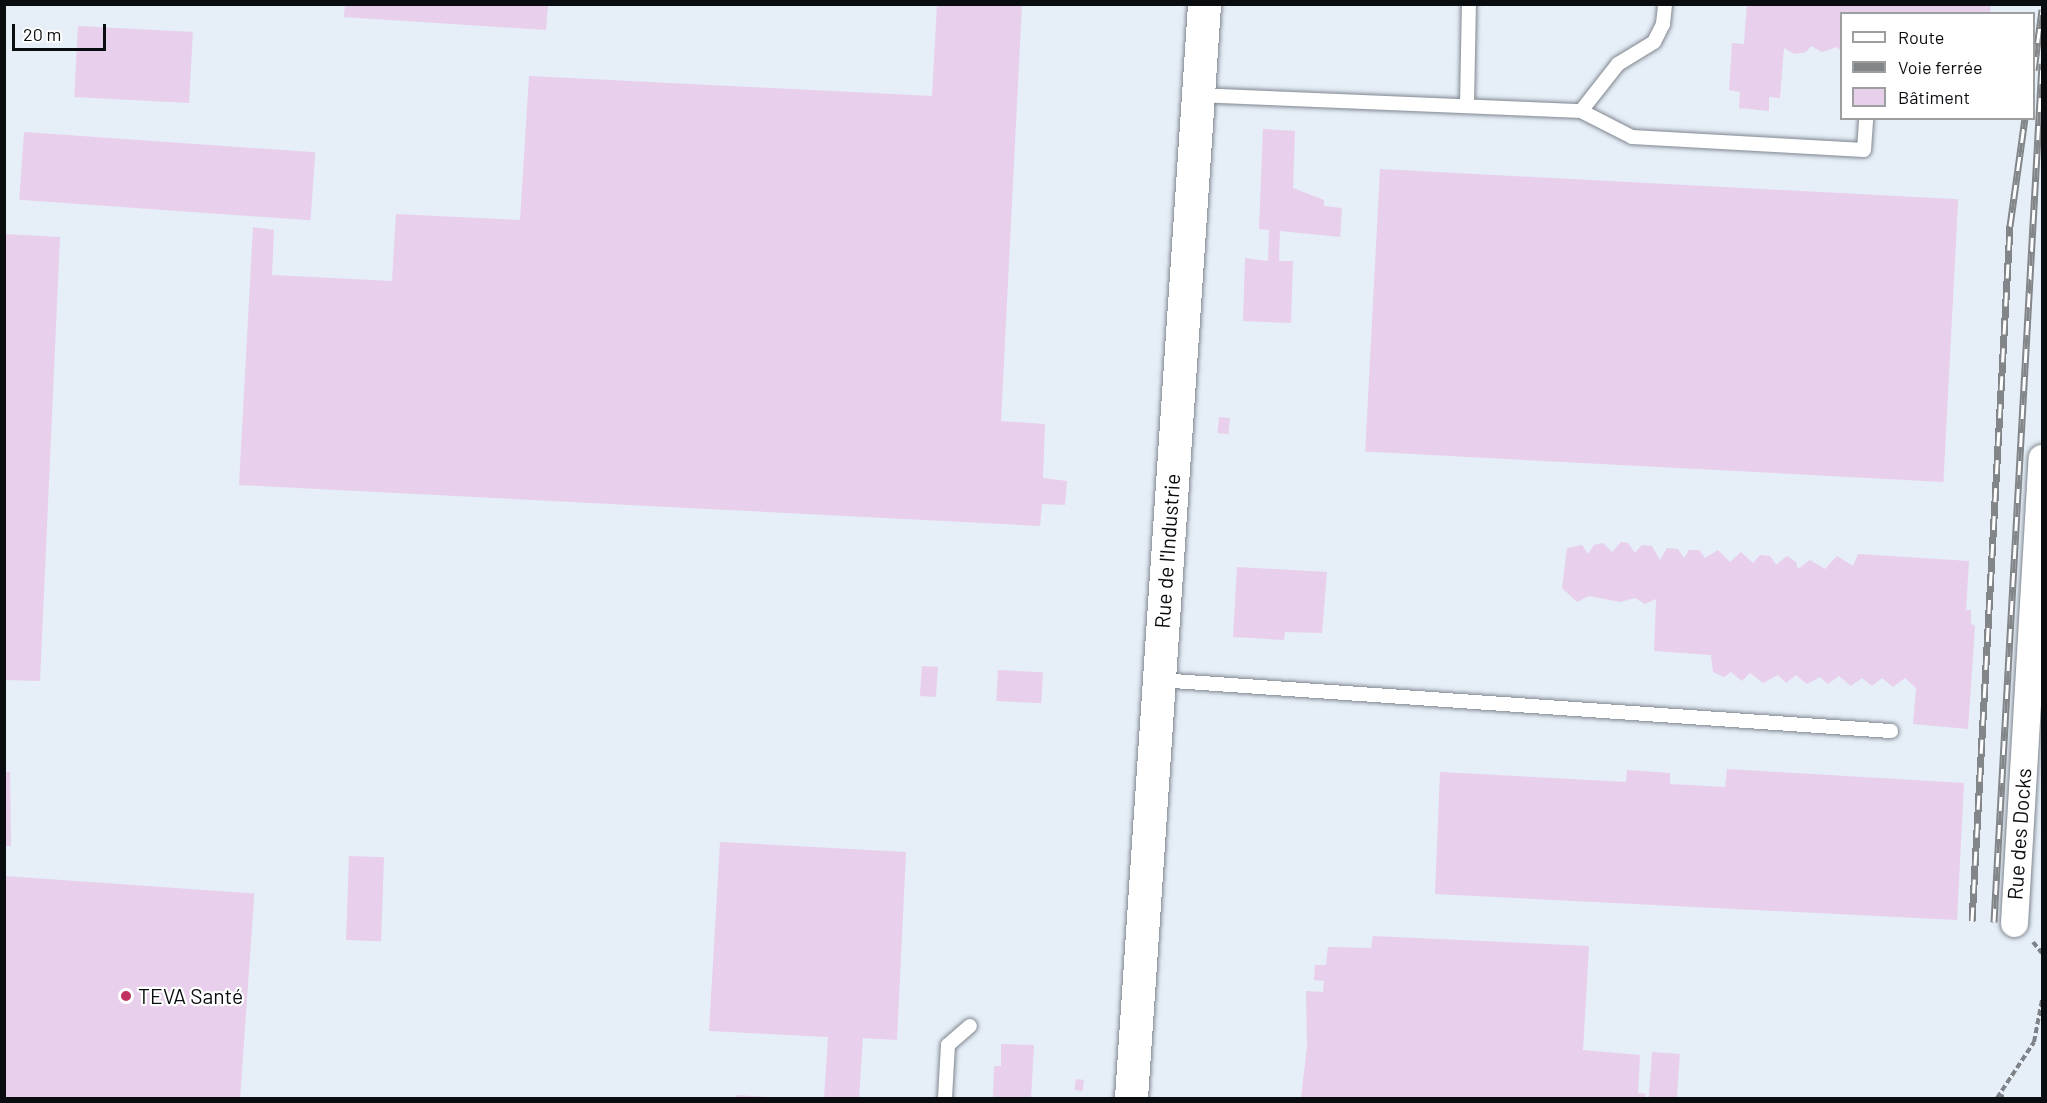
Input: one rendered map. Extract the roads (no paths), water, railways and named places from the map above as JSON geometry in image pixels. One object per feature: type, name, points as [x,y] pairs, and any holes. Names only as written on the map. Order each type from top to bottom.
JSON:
[{"type":"main road","name":"Rue de l'Industrie","points":[[1131,1098],[1201,11]]},
{"type":"street","name":"Rue des Docks","points":[[2014,923],[2043,458]]},
{"type":"lane","points":[[1467,105],[1469,4]]},
{"type":"lane","points":[[1581,111],[1618,64],[1654,42],[1663,24],[1665,4]]},
{"type":"lane","points":[[1197,95],[1581,111],[1632,138],[1864,150],[1866,120]]},
{"type":"lane","points":[[1159,680],[1891,731]]},
{"type":"lane","points":[[945,1098],[948,1045],[970,1026]]},
{"type":"railway","points":[[2035,62],[2042,10]]},
{"type":"railway","points":[[1994,922],[2042,63]]},
{"type":"railway","points":[[1972,921],[2010,226],[2025,120]]},
{"type":"place","name":"TEVA Santé","points":[[126,996]]}]
